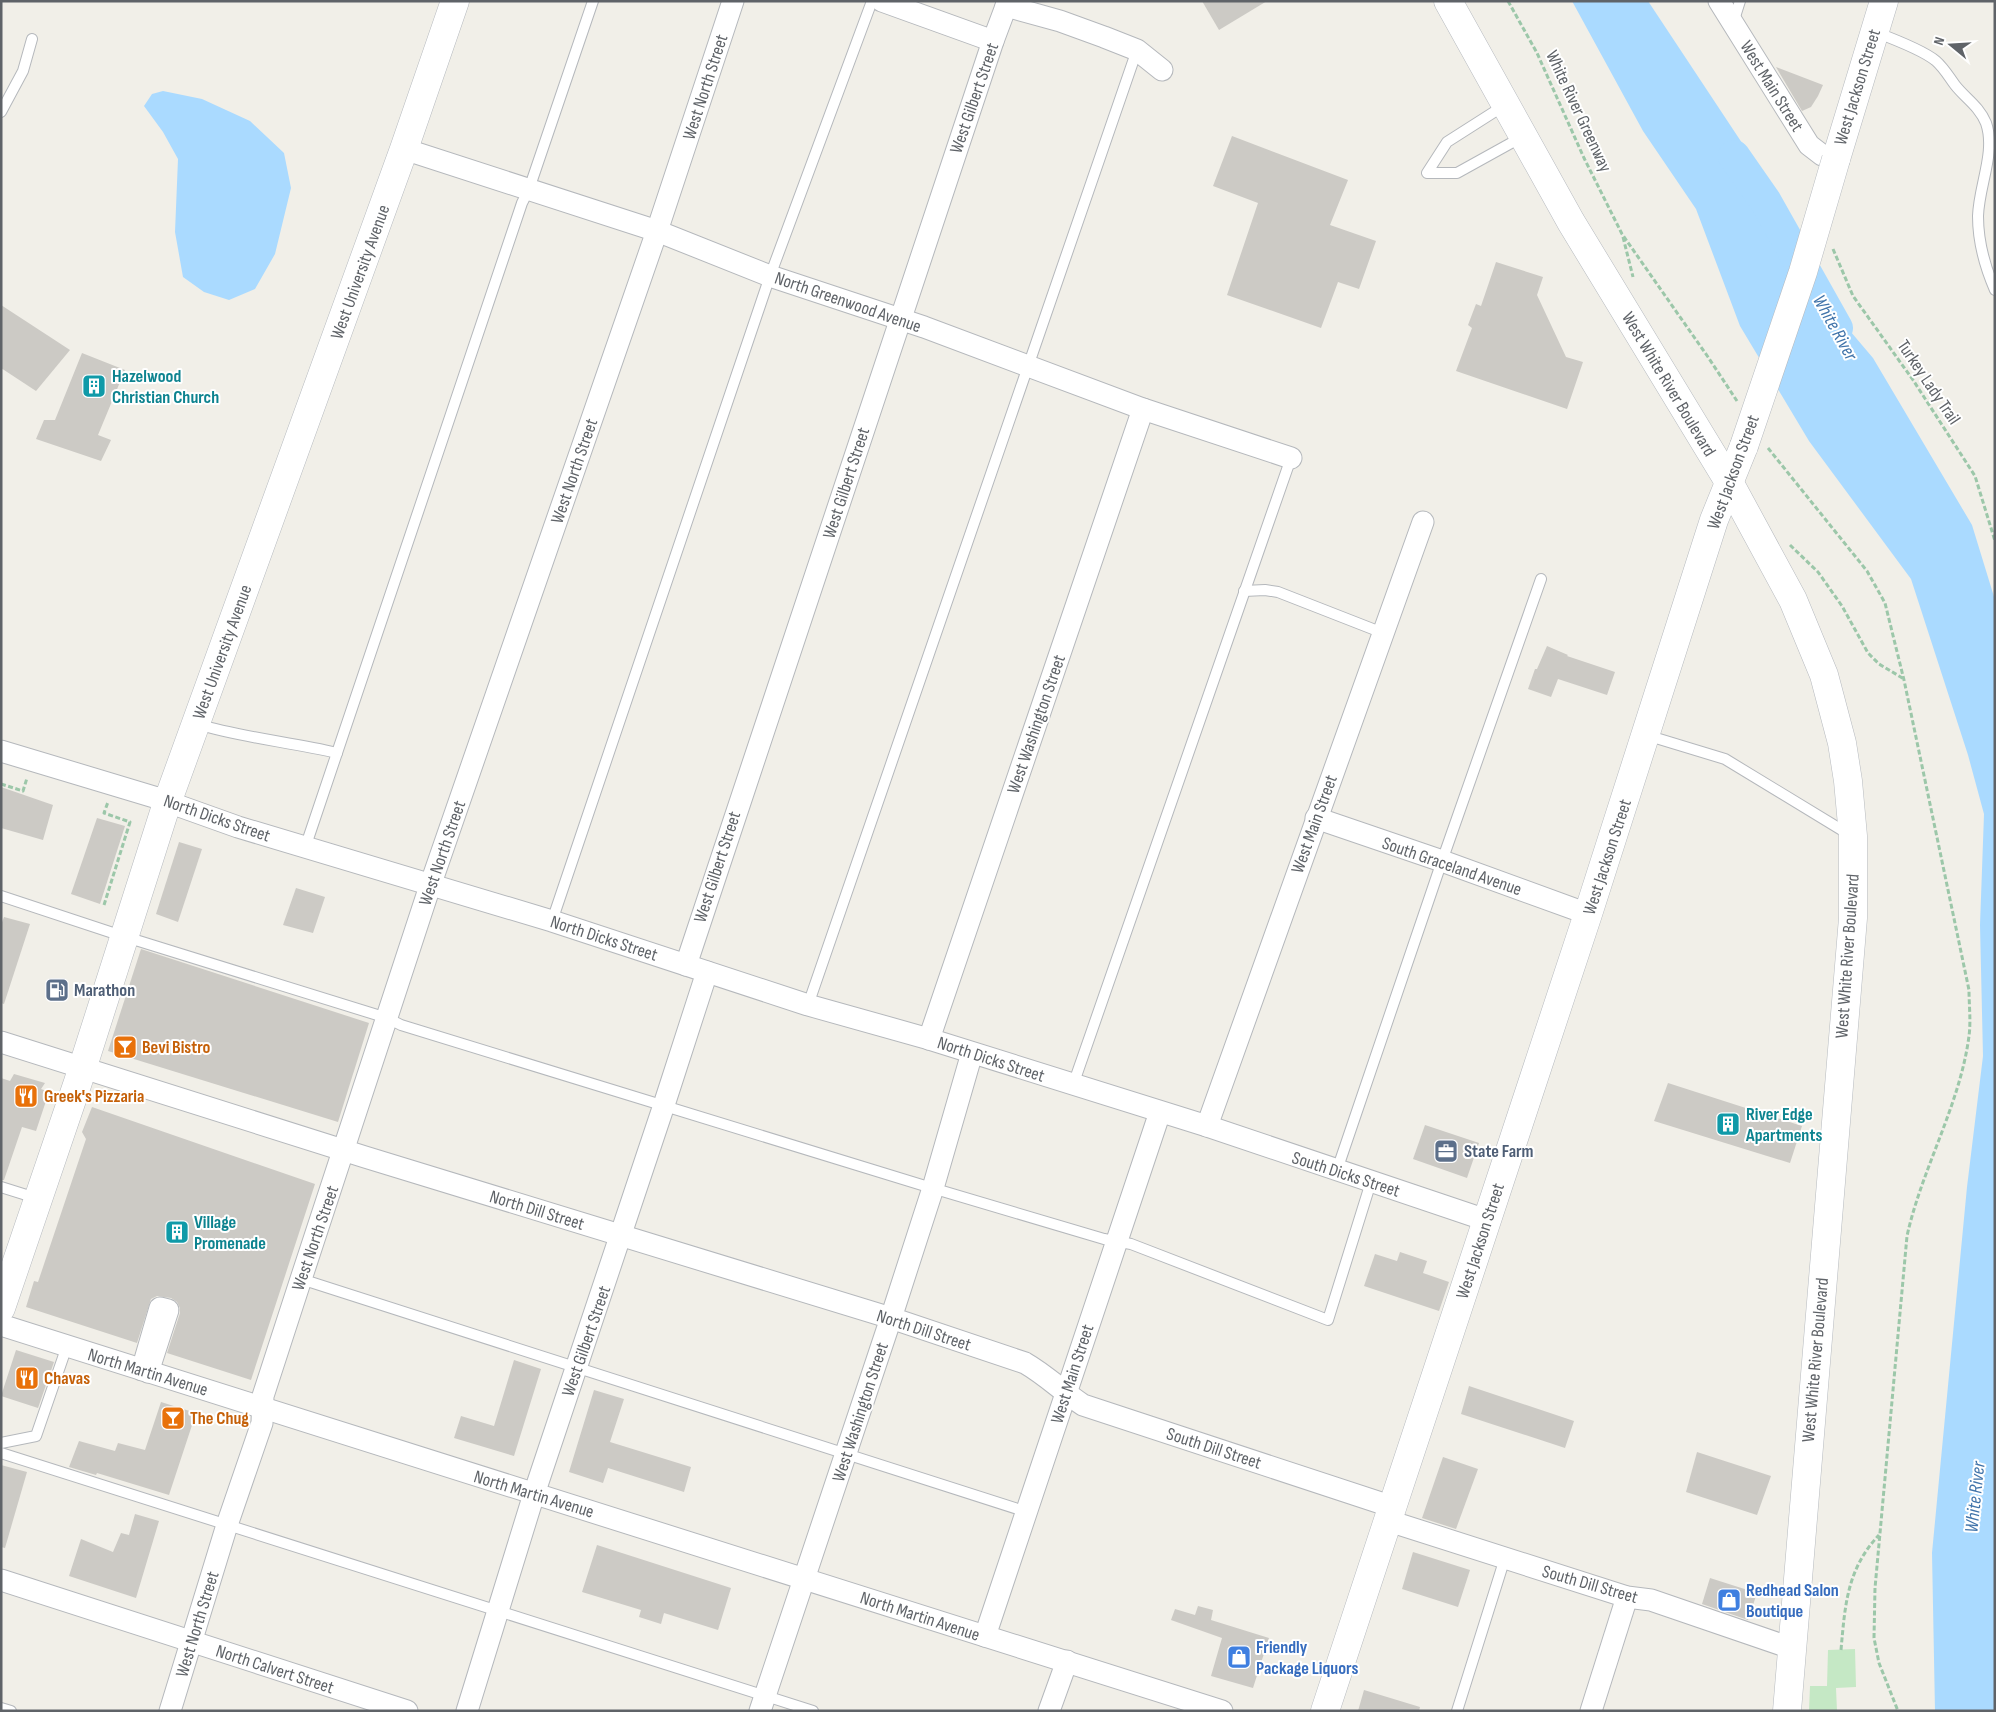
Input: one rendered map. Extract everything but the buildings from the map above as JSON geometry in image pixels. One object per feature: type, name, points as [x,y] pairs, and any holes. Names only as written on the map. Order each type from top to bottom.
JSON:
[{"type":"street","name":"West University Avenue","points":[[1,1308],[39,1199],[167,803],[404,149],[455,1]]},
{"type":"street","name":"West North Street","points":[[170,1711],[227,1525],[262,1423],[263,1396],[430,886],[657,231],[733,1]]},
{"type":"street","points":[[882,1],[993,41]]},
{"type":"street","name":"West White River Boulevard","points":[[1448,1],[1571,222],[1728,482],[1793,600],[1824,675],[1842,743],[1853,836],[1854,901],[1851,957],[1845,999],[1786,1711]]},
{"type":"street","name":"West Main Street","points":[[1719,1],[1809,146],[1822,155],[1836,158]]},
{"type":"street","name":"West Jackson Street","points":[[1325,1711],[1588,914],[1714,520],[1744,446],[1803,272],[1884,1]]},
{"type":"street","points":[[1007,4],[1060,21],[1137,50],[1162,70]]},
{"type":"street","name":"West Gilbert Street","points":[[686,965],[899,320],[1007,4]]},
{"type":"street","name":"North Greenwood Avenue","points":[[404,149],[657,231],[770,276],[924,327],[1143,409],[1291,458]]},
{"type":"street","name":"West Washington Street","points":[[929,1039],[1143,409]]},
{"type":"street","name":"West Main Street","points":[[1207,1126],[1423,522]]},
{"type":"street","name":"North Dicks Street","points":[[1,751],[154,797],[167,803],[305,848],[552,921],[808,1005],[929,1039],[1207,1126]]},
{"type":"street","name":"South Graceland Avenue","points":[[1316,818],[1588,914]]},
{"type":"street","name":"West Gilbert Street","points":[[466,1711],[534,1494],[707,972]]},
{"type":"street","name":"North Dill Street","points":[[1,1042],[621,1236],[892,1318],[1025,1363],[1042,1373],[1066,1394]]},
{"type":"street","name":"West Washington Street","points":[[763,1703],[892,1318],[933,1188],[972,1053]]},
{"type":"street","name":"West Main Street","points":[[985,1636],[1028,1512],[1160,1112]]},
{"type":"street","name":"South Dicks Street","points":[[1207,1126],[1486,1220]]},
{"type":"street","name":"North Martin Avenue","points":[[1,1325],[1067,1661],[1198,1707],[1222,1711]]},
{"type":"street","name":"South Dill Street","points":[[1066,1394],[1083,1405],[1391,1514],[1505,1558],[1627,1597],[1651,1600],[1791,1648]]},
{"type":"street","name":"North Calvert Street","points":[[1,1580],[407,1711]]},
{"type":"street","points":[[1590,1711],[1627,1597]]},
{"type":"street","points":[[1049,1711],[1067,1661]]},
{"type":"lane","points":[[305,848],[522,203],[530,189],[593,1]]},
{"type":"lane","points":[[552,921],[770,276],[872,1]]},
{"type":"lane","points":[[1733,24],[1740,1]]},
{"type":"lane","points":[[1874,32],[1890,37],[1936,60],[1956,86],[1976,105],[1986,122],[1992,135],[1978,216],[1982,250],[1988,275],[1995,290]]},
{"type":"lane","points":[[1,112],[23,71],[32,39]]},
{"type":"lane","points":[[808,1005],[1137,50]]},
{"type":"lane","points":[[1505,104],[1447,142],[1427,173],[1457,173],[1523,136]]},
{"type":"lane","points":[[1073,1085],[1291,458]]},
{"type":"lane","points":[[1337,1170],[1442,861],[1541,579]]},
{"type":"lane","points":[[1244,591],[1264,590],[1278,592],[1383,633]]},
{"type":"lane","points":[[196,723],[218,730],[337,753]]},
{"type":"lane","points":[[1646,735],[1725,758],[1853,836]]},
{"type":"lane","points":[[1,896],[387,1018],[401,1025],[933,1188],[1116,1242],[1131,1244],[1328,1320],[1371,1182]]},
{"type":"lane","points":[[1,1187],[39,1199]]},
{"type":"lane","points":[[301,1279],[847,1452],[1028,1512]]},
{"type":"lane","points":[[1,1443],[36,1436],[67,1346]]},
{"type":"lane","points":[[1,1453],[498,1610],[763,1703],[813,1711]]},
{"type":"lane","points":[[1457,1711],[1505,1558]]},
{"type":"lane","points":[[1,1708],[11,1711]]},
{"type":"path","name":"White River Greenway","points":[[1508,1],[1537,53],[1584,158],[1622,234]]},
{"type":"path","name":"Turkey Lady Trail","points":[[1830,244],[1853,296],[1913,380],[1975,476],[1995,541]]},
{"type":"path","points":[[1784,541],[1818,572],[1842,606],[1868,653],[1880,664],[1904,680]]},
{"type":"path","points":[[1,784],[23,791],[29,771]]},
{"type":"path","points":[[104,905],[130,822],[104,813],[110,796]]},
{"type":"path","points":[[1841,1650],[1848,1593],[1856,1565],[1866,1549],[1880,1534]]},
{"type":"green space","points":[[1855,1649],[1856,1687],[1836,1688],[1837,1711],[1809,1711],[1810,1686],[1827,1686],[1828,1650]]},
{"type":"water","points":[[1572,1],[1648,1],[1748,152],[1773,240],[1873,358],[1972,525],[1995,600],[1995,1711],[1935,1711],[1932,1553],[1967,1187],[1983,1056],[1980,925],[1984,814],[1968,755],[1911,579],[1809,441],[1740,326],[1696,209],[1643,131]]},
{"type":"water","points":[[163,91],[202,99],[250,121],[284,153],[291,188],[275,254],[255,289],[229,300],[204,292],[183,277],[175,232],[178,159],[163,132],[144,106],[152,94]]},
{"type":"waterway","name":"White River","points":[[1734,156],[1766,202],[1837,328]]},
{"type":"place","name":"Hazelwood Christian Church","points":[[94,386]]},
{"type":"place","name":"Marathon","points":[[57,990]]},
{"type":"place","name":"Bevi Bistro","points":[[125,1047]]},
{"type":"place","name":"Greek's Pizzaria","points":[[26,1096]]},
{"type":"place","name":"River Edge Apartments","points":[[1728,1124]]},
{"type":"place","name":"State Farm","points":[[1446,1151]]},
{"type":"place","name":"Village Promenade","points":[[177,1232]]},
{"type":"place","name":"Chavas","points":[[27,1378]]},
{"type":"place","name":"The Chug","points":[[173,1418]]},
{"type":"place","name":"Redhead Salon Boutique","points":[[1729,1600]]},
{"type":"place","name":"Friendly Package Liquors","points":[[1239,1657]]}]
